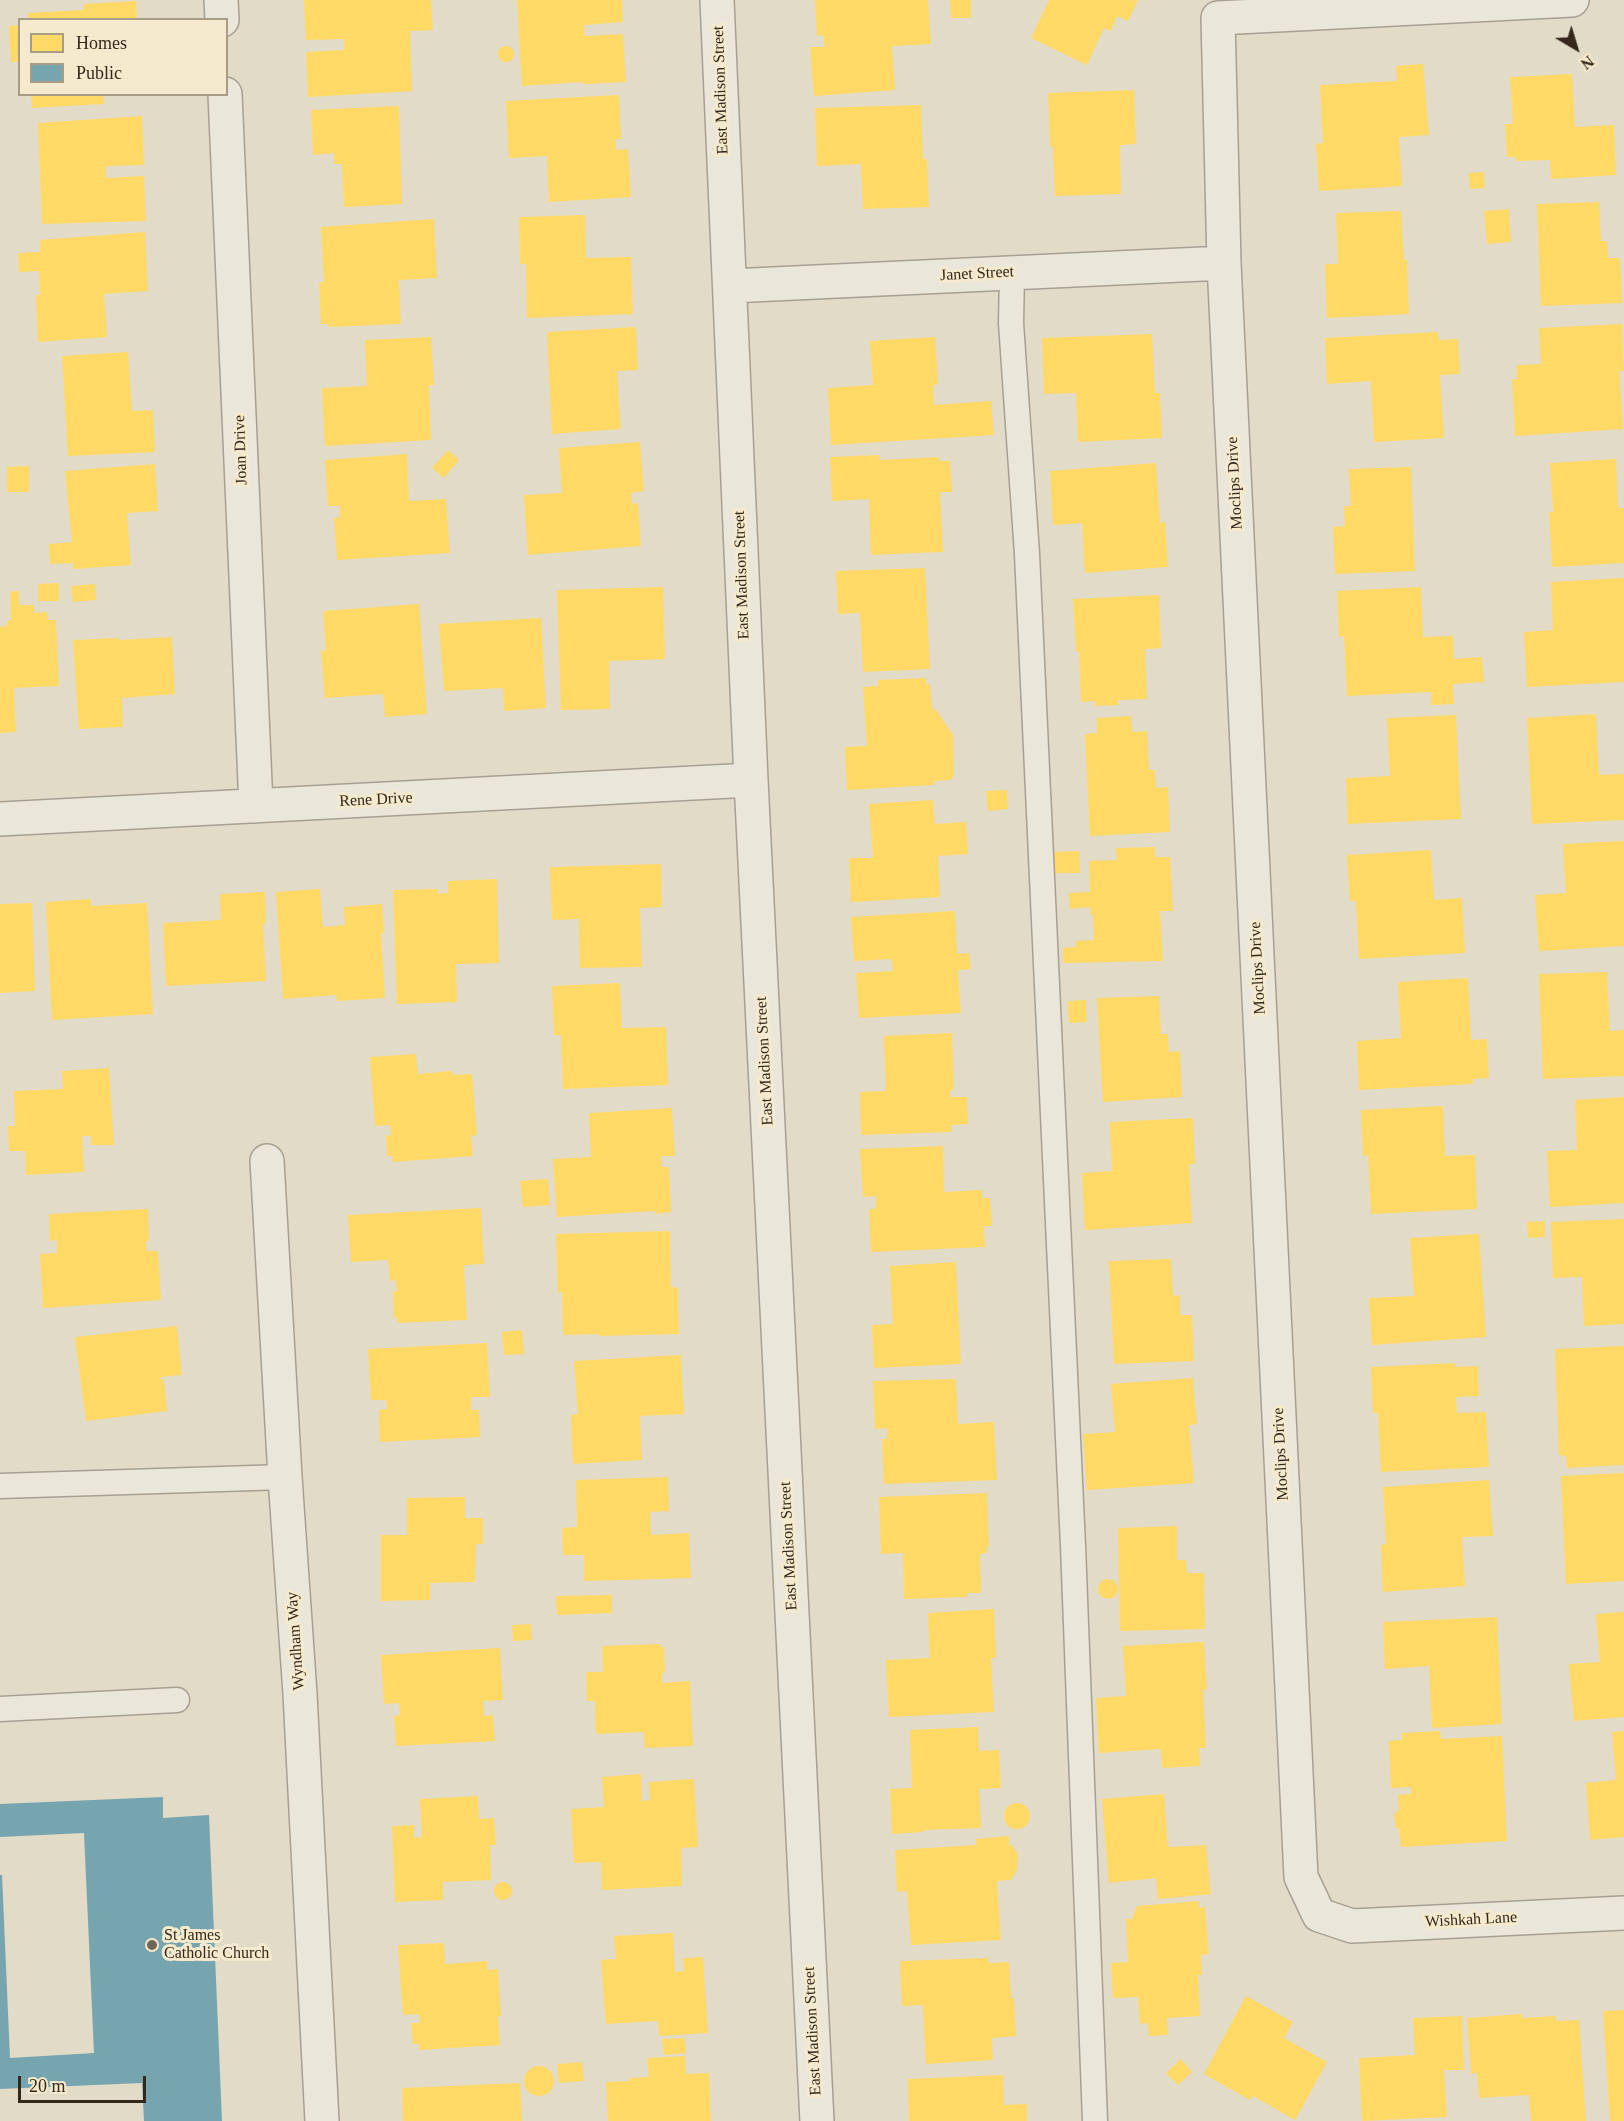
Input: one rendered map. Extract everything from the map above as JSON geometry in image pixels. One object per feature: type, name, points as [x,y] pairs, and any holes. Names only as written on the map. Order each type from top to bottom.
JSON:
[{"type":"street","points":[[221,0],[222,18]]},
{"type":"street","name":"East Madison Street","points":[[717,0],[751,780],[817,2121]]},
{"type":"street","name":"Moclips Drive","points":[[1319,1915],[1301,1877],[1224,263],[1218,18],[1572,0]]},
{"type":"street","name":"Joan Drive","points":[[225,96],[256,806]]},
{"type":"street","name":"Janet Street","points":[[730,286],[1224,263]]},
{"type":"street","name":"Rene Drive","points":[[0,819],[751,780]]},
{"type":"street","name":"Wyndham Way","points":[[267,1161],[300,1694],[322,2121]]},
{"type":"street","name":"Wishkah Lane","points":[[1319,1915],[1352,1926],[1624,1913]]},
{"type":"lane","points":[[1012,273],[1011,323],[1027,554],[1074,1546],[1095,2121]]},
{"type":"lane","points":[[0,1486],[285,1477]]},
{"type":"lane","points":[[0,1709],[177,1700]]},
{"type":"building: Homes","points":[[304,0],[431,0],[433,30],[410,31],[412,91],[308,97],[306,52],[344,50],[344,39],[306,40]]},
{"type":"building: Homes","points":[[517,0],[622,0],[623,22],[584,25],[585,36],[623,34],[626,82],[522,86]]},
{"type":"building: Homes","points":[[815,0],[928,0],[931,44],[892,46],[895,90],[814,96],[810,47],[825,47],[823,35],[817,36]]},
{"type":"building: Homes","points":[[950,0],[971,0],[971,18],[951,18]]},
{"type":"building: Homes","points":[[1049,0],[1138,0],[1128,21],[1117,16],[1111,31],[1104,28],[1087,65],[1031,38]]},
{"type":"building: Homes","points":[[136,1],[137,18],[28,18],[28,13],[84,10],[84,4]]},
{"type":"building: Homes","points":[[18,25],[18,62],[11,62],[9,26]]},
{"type":"building: Homes","points":[[506,46],[514,54],[506,62],[498,54]]},
{"type":"building: Homes","points":[[1423,64],[1429,135],[1399,137],[1402,186],[1319,191],[1316,144],[1323,143],[1320,85],[1397,81],[1396,66]]},
{"type":"building: Homes","points":[[1572,74],[1575,127],[1614,125],[1616,175],[1551,179],[1550,160],[1516,161],[1516,157],[1507,157],[1505,124],[1513,124],[1510,77]]},
{"type":"building: Homes","points":[[1134,90],[1136,144],[1120,145],[1121,194],[1055,196],[1048,93]]},
{"type":"building: Homes","points":[[619,95],[621,139],[615,139],[616,150],[628,149],[631,197],[549,202],[547,156],[509,158],[506,101]]},
{"type":"building: Homes","points":[[31,96],[103,96],[104,104],[32,108]]},
{"type":"building: Homes","points":[[921,105],[923,159],[927,159],[929,207],[863,209],[861,164],[817,166],[815,108]]},
{"type":"building: Homes","points":[[399,106],[402,204],[344,207],[342,164],[334,164],[334,153],[313,155],[311,110]]},
{"type":"building: Homes","points":[[142,116],[144,165],[106,166],[106,178],[144,176],[146,221],[42,224],[38,123]]},
{"type":"building: Homes","points":[[1484,172],[1485,188],[1470,189],[1469,173]]},
{"type":"building: Homes","points":[[1599,202],[1601,241],[1607,241],[1608,258],[1620,258],[1622,303],[1541,306],[1537,204]]},
{"type":"building: Homes","points":[[1509,209],[1511,242],[1487,244],[1484,211]]},
{"type":"building: Homes","points":[[1401,211],[1404,260],[1407,259],[1409,314],[1327,318],[1325,264],[1338,264],[1336,213]]},
{"type":"building: Homes","points":[[585,215],[586,258],[631,257],[633,314],[527,318],[526,264],[520,264],[519,217]]},
{"type":"building: Homes","points":[[434,219],[437,278],[399,280],[401,324],[329,327],[328,324],[321,324],[319,282],[324,282],[321,227]]},
{"type":"building: Homes","points":[[145,232],[148,291],[104,294],[107,337],[38,342],[36,295],[40,295],[39,271],[19,272],[18,253],[40,252],[40,240]]},
{"type":"building: Homes","points":[[1622,324],[1624,371],[1619,371],[1623,429],[1515,436],[1512,379],[1517,379],[1517,365],[1541,364],[1539,328]]},
{"type":"building: Homes","points":[[636,327],[638,370],[617,371],[621,429],[552,434],[547,332]]},
{"type":"building: Homes","points":[[1438,332],[1439,340],[1458,339],[1460,374],[1440,375],[1444,438],[1374,442],[1371,381],[1327,384],[1325,338]]},
{"type":"building: Homes","points":[[1152,334],[1155,393],[1160,393],[1162,438],[1078,442],[1076,393],[1044,394],[1042,338]]},
{"type":"building: Homes","points":[[431,337],[434,385],[429,385],[431,440],[325,446],[322,388],[367,386],[365,340]]},
{"type":"building: Homes","points":[[935,337],[938,384],[933,385],[934,405],[991,401],[994,435],[831,445],[828,388],[873,385],[870,341]]},
{"type":"building: Homes","points":[[128,352],[132,411],[153,410],[155,452],[68,456],[62,356]]},
{"type":"building: Homes","points":[[640,442],[644,491],[631,493],[632,504],[638,503],[641,546],[528,555],[524,495],[562,493],[559,448]]},
{"type":"building: Homes","points":[[448,450],[459,460],[444,478],[432,468]]},
{"type":"building: Homes","points":[[407,454],[409,501],[446,499],[450,553],[337,560],[334,518],[340,517],[340,506],[328,506],[325,460]]},
{"type":"building: Homes","points":[[879,455],[880,460],[939,457],[939,461],[950,461],[952,492],[940,492],[943,552],[871,555],[869,499],[832,501],[830,457]]},
{"type":"building: Homes","points":[[1616,459],[1618,508],[1624,508],[1624,563],[1552,567],[1549,512],[1553,512],[1550,463]]},
{"type":"building: Homes","points":[[1156,463],[1160,523],[1165,522],[1168,567],[1085,573],[1082,523],[1053,525],[1050,471]]},
{"type":"building: Homes","points":[[155,464],[158,511],[127,513],[131,565],[73,569],[73,563],[50,564],[49,544],[72,542],[65,471]]},
{"type":"building: Homes","points":[[29,466],[29,492],[7,492],[7,467]]},
{"type":"building: Homes","points":[[1411,467],[1415,571],[1335,574],[1333,527],[1345,526],[1344,506],[1351,506],[1349,469]]},
{"type":"building: Homes","points":[[925,568],[930,669],[863,672],[860,613],[838,614],[836,571]]},
{"type":"building: Homes","points":[[1624,578],[1624,682],[1527,687],[1524,632],[1553,630],[1551,582]]},
{"type":"building: Homes","points":[[59,583],[59,601],[38,601],[38,584]]},
{"type":"building: Homes","points":[[95,584],[96,600],[73,602],[71,586]]},
{"type":"building: Homes","points":[[663,587],[665,659],[609,661],[610,709],[561,710],[557,590]]},
{"type":"building: Homes","points":[[1421,587],[1423,637],[1453,636],[1454,659],[1482,657],[1484,682],[1453,684],[1454,704],[1431,705],[1431,692],[1347,696],[1344,636],[1339,637],[1337,591]]},
{"type":"building: Homes","points":[[19,591],[19,605],[34,605],[34,613],[47,612],[48,620],[56,620],[59,686],[14,688],[16,732],[0,733],[0,627],[7,626],[7,621],[11,620],[10,592]]},
{"type":"building: Homes","points":[[1159,595],[1161,648],[1145,649],[1147,699],[1118,700],[1119,705],[1095,706],[1095,701],[1081,702],[1079,652],[1076,651],[1073,599]]},
{"type":"building: Homes","points":[[419,604],[427,714],[385,717],[383,694],[325,698],[321,651],[326,650],[323,611]]},
{"type":"building: Homes","points":[[541,618],[546,708],[504,711],[503,688],[444,691],[439,624]]},
{"type":"building: Homes","points":[[172,637],[175,694],[122,698],[123,727],[79,729],[73,640]]},
{"type":"building: Homes","points":[[926,678],[926,685],[930,684],[932,708],[937,711],[953,735],[954,776],[950,780],[934,781],[934,785],[847,790],[845,747],[867,746],[863,687],[878,686],[878,680]]},
{"type":"building: Homes","points":[[1596,714],[1599,775],[1624,774],[1624,820],[1532,824],[1527,718]]},
{"type":"building: Homes","points":[[1456,715],[1461,819],[1348,824],[1346,778],[1390,776],[1387,718]]},
{"type":"building: Homes","points":[[1131,716],[1132,732],[1147,731],[1149,770],[1155,770],[1156,788],[1168,787],[1170,832],[1090,836],[1085,734],[1097,733],[1097,718]]},
{"type":"building: Homes","points":[[1007,790],[1008,809],[988,811],[986,791]]},
{"type":"building: Homes","points":[[933,800],[935,824],[966,822],[968,854],[938,856],[940,897],[851,902],[849,858],[873,858],[869,804]]},
{"type":"building: Homes","points":[[1624,841],[1624,946],[1539,951],[1535,895],[1566,893],[1563,844]]},
{"type":"building: Homes","points":[[1155,847],[1155,857],[1170,857],[1171,870],[1173,911],[1160,911],[1163,961],[1063,963],[1063,948],[1076,947],[1076,941],[1094,940],[1093,915],[1091,915],[1090,907],[1070,909],[1069,893],[1090,892],[1089,861],[1117,860],[1116,848]]},
{"type":"building: Homes","points":[[1431,850],[1434,900],[1462,898],[1465,953],[1359,959],[1356,901],[1350,901],[1347,855]]},
{"type":"building: Homes","points":[[1079,851],[1080,873],[1052,873],[1052,852]]},
{"type":"building: Homes","points":[[661,864],[662,907],[640,908],[642,967],[580,968],[579,919],[552,920],[550,867]]},
{"type":"building: Homes","points":[[497,879],[499,963],[456,964],[457,1002],[397,1004],[393,890],[438,889],[438,894],[448,893],[448,881]]},
{"type":"building: Homes","points":[[320,889],[323,927],[345,925],[344,907],[382,904],[384,933],[381,933],[385,998],[337,1001],[336,995],[283,999],[276,892]]},
{"type":"building: Homes","points":[[265,892],[266,923],[263,924],[266,981],[166,986],[163,923],[221,920],[220,894]]},
{"type":"building: Homes","points":[[91,899],[91,906],[147,903],[153,1014],[52,1020],[46,902]]},
{"type":"building: Homes","points":[[32,903],[35,991],[0,993],[0,904]]},
{"type":"building: Homes","points":[[955,911],[957,954],[969,953],[971,969],[958,970],[961,1013],[859,1018],[856,973],[893,971],[892,959],[854,961],[851,917]]},
{"type":"building: Homes","points":[[1607,972],[1610,1031],[1624,1030],[1624,1076],[1543,1079],[1539,974]]},
{"type":"building: Homes","points":[[1468,978],[1471,1040],[1487,1039],[1489,1078],[1473,1079],[1473,1084],[1359,1090],[1357,1041],[1401,1038],[1398,982]]},
{"type":"building: Homes","points":[[620,983],[622,1028],[666,1027],[668,1085],[563,1089],[561,1035],[554,1035],[552,986]]},
{"type":"building: Homes","points":[[1159,996],[1161,1034],[1168,1034],[1169,1052],[1180,1051],[1182,1097],[1103,1102],[1097,998]]},
{"type":"building: Homes","points":[[1086,1000],[1087,1022],[1069,1023],[1068,1001]]},
{"type":"building: Homes","points":[[952,1033],[954,1090],[950,1090],[950,1097],[967,1097],[968,1124],[951,1125],[951,1132],[861,1135],[860,1092],[886,1091],[884,1036]]},
{"type":"building: Homes","points":[[416,1054],[418,1074],[452,1071],[453,1075],[472,1074],[477,1135],[471,1136],[473,1156],[393,1162],[392,1156],[387,1156],[386,1136],[391,1135],[390,1125],[375,1126],[370,1057]]},
{"type":"building: Homes","points":[[109,1068],[114,1145],[91,1145],[91,1136],[82,1136],[84,1172],[26,1175],[25,1151],[9,1151],[8,1126],[15,1126],[14,1091],[63,1089],[62,1071]]},
{"type":"building: Homes","points":[[1624,1097],[1624,1203],[1550,1207],[1547,1151],[1577,1150],[1575,1100]]},
{"type":"building: Homes","points":[[1443,1106],[1445,1156],[1475,1155],[1477,1209],[1371,1214],[1368,1155],[1363,1156],[1361,1110]]},
{"type":"building: Homes","points":[[672,1108],[675,1156],[661,1156],[662,1167],[669,1167],[671,1212],[557,1217],[553,1159],[591,1157],[589,1113]]},
{"type":"building: Homes","points":[[1193,1118],[1195,1164],[1189,1164],[1192,1223],[1085,1230],[1082,1173],[1112,1171],[1110,1122]]},
{"type":"building: Homes","points":[[943,1146],[944,1192],[982,1190],[982,1198],[990,1198],[992,1226],[984,1226],[985,1247],[871,1252],[869,1209],[876,1209],[876,1196],[863,1197],[860,1149]]},
{"type":"building: Homes","points":[[548,1179],[550,1205],[523,1207],[520,1181]]},
{"type":"building: Homes","points":[[481,1208],[484,1264],[464,1265],[467,1320],[398,1323],[397,1317],[394,1318],[393,1292],[397,1291],[396,1280],[390,1281],[388,1260],[351,1262],[348,1215]]},
{"type":"building: Homes","points":[[148,1209],[147,1251],[158,1251],[161,1300],[43,1308],[40,1254],[57,1253],[57,1240],[50,1241],[49,1214]]},
{"type":"building: Homes","points":[[1624,1219],[1624,1324],[1584,1326],[1582,1277],[1553,1278],[1551,1222]]},
{"type":"building: Homes","points":[[1545,1221],[1545,1237],[1528,1238],[1527,1222]]},
{"type":"building: Homes","points":[[670,1231],[671,1287],[678,1288],[679,1334],[563,1335],[562,1292],[558,1293],[556,1234]]},
{"type":"building: Homes","points":[[1479,1234],[1486,1337],[1372,1345],[1369,1298],[1414,1296],[1410,1238]]},
{"type":"building: Homes","points":[[1171,1259],[1173,1296],[1180,1295],[1180,1315],[1192,1315],[1194,1361],[1114,1364],[1109,1261]]},
{"type":"building: Homes","points":[[956,1262],[961,1364],[874,1368],[872,1325],[893,1324],[890,1266]]},
{"type":"building: Homes","points":[[177,1326],[182,1375],[161,1377],[161,1380],[164,1380],[167,1411],[86,1421],[75,1337]]},
{"type":"building: Homes","points":[[522,1330],[524,1354],[504,1355],[502,1332]]},
{"type":"building: Homes","points":[[487,1343],[490,1397],[471,1397],[471,1410],[479,1410],[480,1437],[380,1442],[379,1410],[387,1409],[386,1400],[371,1400],[368,1349]]},
{"type":"building: Homes","points":[[1624,1346],[1624,1465],[1567,1468],[1566,1456],[1559,1455],[1555,1349]]},
{"type":"building: Homes","points":[[681,1355],[684,1414],[640,1416],[642,1460],[573,1464],[571,1415],[578,1414],[574,1361]]},
{"type":"building: Homes","points":[[1455,1363],[1455,1367],[1478,1366],[1479,1396],[1456,1397],[1457,1413],[1486,1412],[1489,1467],[1381,1472],[1378,1413],[1373,1413],[1371,1367]]},
{"type":"building: Homes","points":[[1193,1378],[1197,1424],[1189,1425],[1194,1483],[1087,1490],[1083,1434],[1115,1432],[1111,1384]]},
{"type":"building: Homes","points":[[956,1379],[958,1424],[994,1422],[997,1480],[884,1484],[882,1439],[887,1439],[887,1428],[875,1429],[873,1381]]},
{"type":"building: Homes","points":[[1624,1473],[1624,1581],[1566,1584],[1561,1476]]},
{"type":"building: Homes","points":[[668,1477],[669,1511],[650,1512],[651,1535],[689,1533],[691,1578],[584,1581],[584,1555],[563,1555],[562,1528],[577,1527],[576,1480]]},
{"type":"building: Homes","points":[[1489,1480],[1493,1536],[1462,1537],[1465,1586],[1383,1592],[1381,1545],[1386,1544],[1383,1487]]},
{"type":"building: Homes","points":[[987,1493],[989,1547],[987,1546],[987,1553],[980,1554],[981,1593],[967,1593],[967,1597],[904,1599],[903,1553],[881,1554],[879,1497]]},
{"type":"building: Homes","points":[[465,1497],[465,1518],[483,1518],[483,1544],[476,1544],[475,1582],[430,1583],[430,1600],[381,1601],[381,1535],[407,1535],[407,1498]]},
{"type":"building: Homes","points":[[1177,1526],[1177,1560],[1186,1560],[1187,1573],[1204,1573],[1205,1629],[1120,1631],[1118,1528]]},
{"type":"building: Homes","points":[[1108,1579],[1115,1582],[1118,1589],[1115,1596],[1108,1599],[1101,1596],[1098,1589],[1101,1582]]},
{"type":"building: Homes","points":[[612,1595],[612,1613],[557,1615],[556,1596]]},
{"type":"building: Homes","points":[[994,1609],[996,1658],[991,1658],[994,1712],[889,1717],[886,1660],[930,1658],[928,1613]]},
{"type":"building: Homes","points":[[1624,1612],[1624,1717],[1574,1721],[1569,1664],[1600,1662],[1596,1614]]},
{"type":"building: Homes","points":[[1497,1617],[1502,1724],[1432,1728],[1429,1666],[1385,1669],[1383,1622]]},
{"type":"building: Homes","points":[[531,1624],[532,1640],[513,1641],[512,1625]]},
{"type":"building: Homes","points":[[1204,1642],[1207,1689],[1203,1690],[1206,1748],[1199,1748],[1200,1766],[1162,1768],[1161,1749],[1099,1753],[1096,1698],[1126,1696],[1123,1646]]},
{"type":"building: Homes","points":[[661,1644],[661,1647],[664,1647],[665,1673],[662,1672],[662,1683],[690,1681],[693,1746],[645,1748],[644,1732],[596,1734],[595,1701],[587,1701],[586,1672],[603,1672],[602,1646]]},
{"type":"building: Homes","points":[[500,1648],[503,1700],[483,1701],[484,1716],[493,1715],[495,1741],[396,1746],[394,1716],[400,1715],[399,1703],[384,1704],[381,1655]]},
{"type":"building: Homes","points":[[978,1727],[979,1751],[999,1750],[1001,1788],[979,1789],[981,1828],[923,1830],[924,1832],[892,1834],[890,1789],[912,1788],[910,1730]]},
{"type":"building: Homes","points":[[1440,1731],[1441,1739],[1502,1736],[1507,1841],[1401,1847],[1394,1814],[1399,1810],[1398,1795],[1411,1794],[1411,1787],[1391,1788],[1389,1741],[1402,1740],[1402,1733]]},
{"type":"building: Homes","points":[[1624,1731],[1624,1837],[1590,1840],[1586,1783],[1616,1780],[1612,1732]]},
{"type":"building: Homes","points":[[641,1774],[642,1801],[650,1800],[649,1782],[694,1779],[698,1847],[681,1848],[682,1886],[602,1890],[601,1862],[574,1863],[571,1809],[604,1807],[602,1777]]},
{"type":"building: Homes","points":[[1164,1794],[1168,1847],[1206,1845],[1211,1894],[1158,1899],[1156,1878],[1109,1883],[1102,1799]]},
{"type":"building: Homes","points":[[478,1796],[479,1819],[494,1818],[496,1845],[490,1845],[491,1880],[443,1882],[443,1900],[395,1902],[392,1826],[414,1825],[414,1838],[422,1837],[420,1799]]},
{"type":"building: Homes","points":[[1017,1803],[1026,1807],[1030,1816],[1026,1825],[1017,1829],[1008,1825],[1004,1816],[1008,1807]]},
{"type":"building: Homes","points":[[1009,1836],[1009,1845],[1012,1845],[1018,1854],[1017,1870],[1011,1880],[997,1881],[1001,1940],[911,1945],[907,1891],[897,1892],[895,1850],[976,1845],[976,1839]]},
{"type":"building: Homes","points":[[503,1882],[509,1885],[512,1891],[509,1897],[503,1900],[497,1897],[494,1891],[497,1885]]},
{"type":"building: Homes","points":[[1199,1901],[1199,1908],[1205,1907],[1209,1954],[1201,1955],[1202,1975],[1198,1975],[1200,2016],[1167,2018],[1168,2035],[1149,2036],[1148,2023],[1140,2024],[1138,1997],[1113,1998],[1111,1963],[1128,1962],[1126,1919],[1132,1919],[1137,1906]]},
{"type":"building: Homes","points":[[673,1933],[675,1972],[684,1971],[683,1958],[703,1957],[708,2033],[659,2036],[658,2021],[606,2024],[601,1960],[616,1959],[614,1936]]},
{"type":"building: Homes","points":[[444,1943],[445,1964],[487,1961],[487,1970],[498,1969],[500,2045],[419,2050],[419,2044],[413,2044],[411,2023],[420,2023],[419,2014],[403,2015],[398,1945]]},
{"type":"building: Homes","points":[[988,1958],[988,1963],[1009,1962],[1016,2036],[992,2038],[993,2060],[926,2064],[923,2005],[902,2006],[900,1961]]},
{"type":"building: Homes","points":[[1246,1996],[1293,2022],[1284,2038],[1327,2062],[1295,2120],[1253,2096],[1250,2100],[1204,2074]]},
{"type":"building: Homes","points":[[1624,2010],[1624,2121],[1610,2121],[1603,2011]]},
{"type":"building: Homes","points":[[1522,2014],[1522,2018],[1556,2016],[1556,2021],[1579,2020],[1586,2121],[1531,2121],[1529,2095],[1479,2098],[1477,2073],[1471,2074],[1467,2018]]},
{"type":"building: Homes","points":[[1462,2016],[1464,2070],[1444,2070],[1447,2117],[1362,2121],[1359,2058],[1415,2055],[1413,2018]]},
{"type":"building: Homes","points":[[685,2038],[686,2053],[664,2055],[662,2039]]},
{"type":"building: Homes","points":[[685,2056],[686,2074],[709,2073],[711,2121],[608,2121],[606,2082],[649,2077],[647,2058]]},
{"type":"building: Homes","points":[[1181,2059],[1192,2072],[1178,2085],[1166,2073]]},
{"type":"building: Homes","points":[[582,2062],[584,2081],[559,2083],[557,2064]]},
{"type":"building: Homes","points":[[539,2066],[550,2070],[554,2081],[550,2092],[539,2096],[528,2092],[524,2081],[528,2070]]},
{"type":"building: Homes","points":[[1003,2075],[1004,2105],[1027,2104],[1027,2121],[909,2121],[908,2079]]},
{"type":"building: Homes","points":[[520,2083],[522,2121],[403,2121],[402,2088]]},
{"type":"building: Public","name":"St James Catholic Church","points":[[163,1797],[163,1818],[209,1815],[222,2121],[144,2121],[142,2083],[0,2089],[0,1875],[2,1875],[10,2058],[94,2053],[84,1833],[0,1837],[0,1804]]},
{"type":"place","name":"St James Catholic Church","points":[[152,1945]]}]
